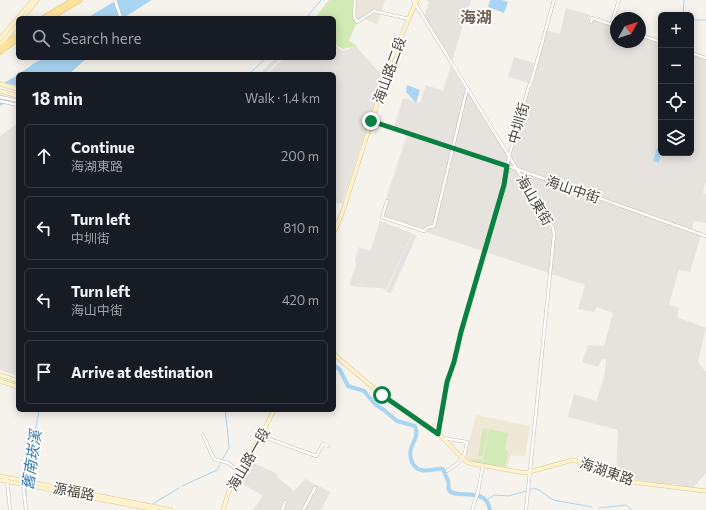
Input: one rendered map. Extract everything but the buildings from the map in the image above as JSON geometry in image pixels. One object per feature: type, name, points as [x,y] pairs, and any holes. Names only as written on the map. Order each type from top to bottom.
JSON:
[{"type":"main road","points":[[46,16],[73,0]]},
{"type":"main road","points":[[53,16],[80,0]]},
{"type":"main road","points":[[0,46],[16,36]]},
{"type":"main road","points":[[0,52],[16,40]]},
{"type":"street","points":[[19,16],[32,0]]},
{"type":"street","points":[[25,16],[37,0]]},
{"type":"street","points":[[115,0],[120,16]]},
{"type":"street","points":[[355,0],[354,16],[357,22],[374,11],[409,19]]},
{"type":"street","name":"海山東街","points":[[413,0],[416,2],[467,89],[552,226],[554,235],[526,510]]},
{"type":"street","name":"中圳街","points":[[438,434],[447,382],[504,185],[509,156],[554,0]]},
{"type":"street","points":[[615,12],[619,0]]},
{"type":"street","name":"海山路二段","points":[[336,227],[343,211],[390,62],[416,2]]},
{"type":"street","points":[[591,22],[592,18],[610,25]]},
{"type":"street","points":[[0,39],[16,20]]},
{"type":"street","points":[[0,46],[16,26]]},
{"type":"street","points":[[646,37],[658,41]]},
{"type":"street","points":[[694,54],[706,58]]},
{"type":"street","points":[[0,84],[16,88]]},
{"type":"street","points":[[387,201],[382,217],[424,231],[428,227],[434,226],[467,89]]},
{"type":"street","points":[[0,91],[16,95]]},
{"type":"street","points":[[0,97],[16,101]]},
{"type":"street","points":[[0,101],[16,105]]},
{"type":"street","name":"海山中街","points":[[371,121],[452,147],[706,236]]},
{"type":"street","name":"海湖東路","points":[[336,356],[382,395],[443,438],[463,459],[469,463],[522,473],[573,460],[632,482],[706,491]]},
{"type":"street","points":[[0,375],[16,380]]},
{"type":"street","points":[[0,381],[16,386]]},
{"type":"street","name":"海山路一段","points":[[223,510],[229,488],[273,412]]},
{"type":"street","points":[[203,435],[214,459],[228,463],[239,471]]},
{"type":"street","points":[[260,436],[316,456],[323,444],[328,446]]},
{"type":"street","points":[[443,438],[467,442],[463,459],[447,471]]},
{"type":"street","points":[[472,510],[478,492],[483,466]]},
{"type":"street","name":"源福路","points":[[0,476],[7,479],[171,510]]},
{"type":"street","points":[[7,479],[10,510]]},
{"type":"street","name":"源福路","points":[[0,480],[7,479]]},
{"type":"street","points":[[23,482],[26,510]]},
{"type":"street","name":"源福路","points":[[23,482],[156,510]]},
{"type":"street","points":[[303,510],[315,488]]},
{"type":"street","points":[[282,510],[285,502]]},
{"type":"shaded area","points":[[356,0],[385,0],[377,25],[364,18],[357,23],[355,15]]},
{"type":"shaded area","points":[[426,0],[471,0],[452,61],[424,18],[429,2]]},
{"type":"shaded area","points":[[566,8],[590,15],[589,19],[610,26],[610,48],[646,48],[646,39],[658,43],[658,156],[694,156],[694,55],[706,59],[706,181],[703,193],[706,194],[706,223],[694,221],[692,229],[702,232],[690,272],[679,270],[669,304],[679,308],[677,317],[706,328],[698,362],[706,372],[706,473],[692,489],[682,487],[680,485],[673,484],[671,486],[632,479],[616,474],[618,430],[568,417],[574,394],[596,401],[604,378],[606,360],[602,359],[598,367],[582,362],[588,345],[604,346],[613,313],[597,307],[594,312],[578,309],[585,285],[380,217],[408,132],[394,127],[403,98],[420,103],[426,85],[443,91],[451,66],[508,157],[528,83],[531,79],[545,30],[560,34]]},
{"type":"shaded area","points":[[336,46],[343,51],[356,46],[375,68],[380,72],[385,70],[342,204],[336,202],[336,72],[269,72],[282,60],[336,60]]},
{"type":"shaded area","points":[[514,57],[534,63],[529,83],[508,77]]},
{"type":"shaded area","points":[[274,60],[279,60],[267,72],[262,71]]},
{"type":"shaded area","points":[[354,85],[374,92],[370,104],[357,98],[358,93],[352,91]]},
{"type":"shaded area","points":[[16,124],[16,375],[0,370],[0,136]]},
{"type":"shaded area","points":[[380,221],[412,233],[386,290],[382,288],[359,287]]},
{"type":"shaded area","points":[[412,234],[417,235],[391,293],[386,292]]},
{"type":"shaded area","points":[[359,247],[371,251],[359,287],[349,285],[356,266],[355,259]]},
{"type":"shaded area","points":[[476,415],[530,426],[525,456],[510,455],[508,468],[470,462],[465,458]]},
{"type":"shaded area","points":[[248,461],[276,473],[278,478],[294,491],[305,479],[330,492],[321,510],[253,510],[263,496],[238,481]]},
{"type":"green space","points":[[329,0],[354,0],[353,18],[356,24],[349,41],[357,46],[343,49],[336,45],[336,16],[317,16]]},
{"type":"green space","points":[[483,428],[488,429],[481,464],[472,462],[473,459],[481,460],[482,456],[478,456]]},
{"type":"green space","points":[[489,429],[508,433],[505,450],[508,451],[505,468],[482,464]]},
{"type":"water","points":[[117,0],[152,0],[126,16],[90,16]]},
{"type":"water","points":[[490,0],[502,0],[508,2],[504,13],[488,7]]},
{"type":"water","points":[[40,60],[85,60],[71,72],[22,72]]},
{"type":"water","points":[[16,76],[16,97],[0,106],[0,85]]},
{"type":"water","points":[[407,85],[420,90],[416,103],[406,92]]},
{"type":"water","points":[[658,148],[658,156],[660,156],[659,163],[653,161]]},
{"type":"pier","points":[[2,82],[16,86],[16,99],[0,95],[0,83]]},
{"type":"waterway","name":"舊南崁溪","points":[[308,16],[321,0]]},
{"type":"waterway","points":[[683,12],[684,0]]},
{"type":"waterway","points":[[694,20],[706,20]]},
{"type":"waterway","name":"舊南崁溪","points":[[251,72],[264,60]]},
{"type":"waterway","points":[[336,367],[340,370],[348,386],[364,391],[375,404],[397,421],[415,426],[416,436],[410,451],[410,456],[415,467],[419,470],[443,469],[448,482],[449,490],[452,493],[477,495],[487,502],[490,510]]},
{"type":"waterway","name":"舊南崁溪","points":[[27,480],[39,412]]},
{"type":"waterway","points":[[222,460],[229,448],[225,412]]},
{"type":"waterway","points":[[182,486],[217,470],[221,462]]},
{"type":"waterway","name":"舊南崁溪","points":[[26,487],[26,497]]},
{"type":"waterway","points":[[151,505],[179,488]]},
{"type":"waterway","points":[[530,490],[534,488],[539,490],[553,500],[592,507]]},
{"type":"waterway","points":[[486,500],[494,495],[508,496],[527,491]]},
{"type":"waterway","points":[[599,508],[626,505],[632,510]]},
{"type":"district","name":"海湖","points":[[476,16]]},
{"type":"route","points":[[371,121],[507,166],[504,185],[443,397],[438,434],[382,395]]}]
